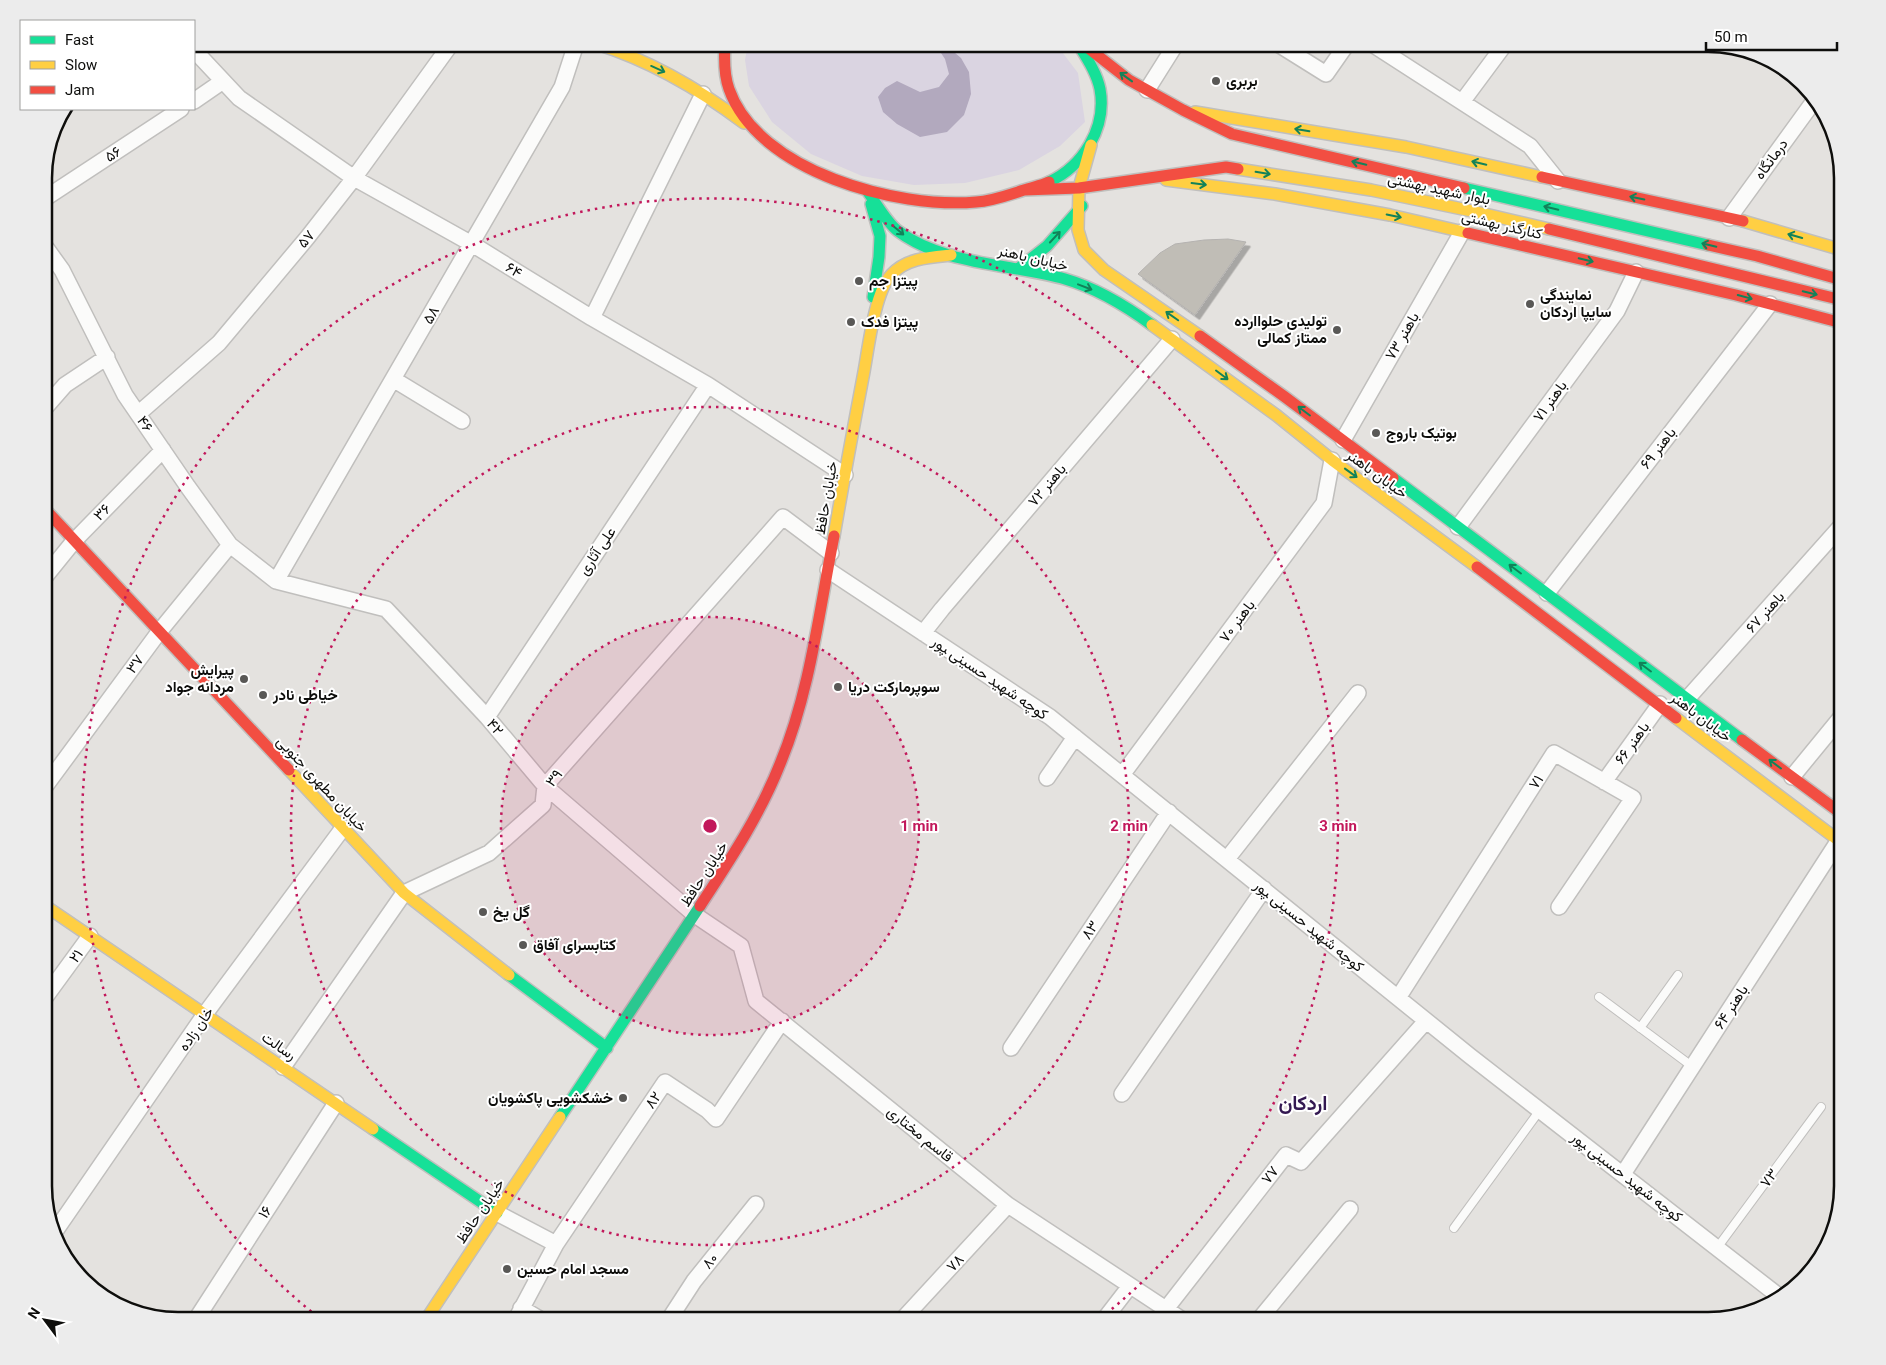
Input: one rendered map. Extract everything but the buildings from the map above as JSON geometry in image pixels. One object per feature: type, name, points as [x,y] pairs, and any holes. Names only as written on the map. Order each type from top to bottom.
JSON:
[{"type":"main road","name":"خیابان باهنر","points":[[1082,52],[1095,73],[1101,97],[1100,121],[1079,188],[1078,230],[1084,250],[1104,270],[1343,440],[1834,808]]},
{"type":"main road","name":"بلوار شهید بهشتی","points":[[1094,52],[1129,80],[1232,134],[1757,256],[1834,278]]},
{"type":"main road","points":[[622,53],[670,74],[720,105],[796,162],[832,179],[868,192],[947,203],[986,201],[1051,182],[1074,164],[1092,145]]},
{"type":"main road","points":[[725,53],[724,66],[730,92],[745,117],[768,142]]},
{"type":"main road","points":[[1183,110],[1406,147],[1728,218],[1834,248]]},
{"type":"main road","name":"بلوار شهید بهشتی","points":[[1024,190],[1079,188],[1226,166],[1371,190],[1472,211],[1834,298]]},
{"type":"main road","name":"کنارگذر بهشتی","points":[[1151,178],[1275,194],[1390,215],[1636,272],[1834,321]]},
{"type":"main road","points":[[1018,268],[1047,246],[1090,198],[1114,183]]},
{"type":"main road","name":"خیابان باهنر","points":[[868,192],[896,230],[917,242],[950,255],[1065,279],[1094,290],[1133,311],[1276,415],[1332,460],[1660,704],[1834,837]]},
{"type":"main road","name":"خیابان حافظ","points":[[868,192],[880,236],[868,351]]},
{"type":"main road","name":"خیابان حافظ","points":[[431,1312],[695,915],[738,849],[764,802],[781,763],[797,717],[810,663],[879,298],[884,284],[891,274],[901,266],[916,259],[950,255]]},
{"type":"main road","points":[[1332,460],[1343,440]]},
{"type":"main road","name":"خیابان مطهری جنوبی","points":[[53,518],[404,893],[472,948],[608,1048]]},
{"type":"main road","name":"رسالت","points":[[53,911],[497,1213]]},
{"type":"street","points":[[1147,90],[1171,52]]},
{"type":"street","points":[[1291,52],[1326,74],[1341,52]]},
{"type":"street","points":[[1385,52],[1530,146],[1558,181]]},
{"type":"street","points":[[1462,102],[1498,52]]},
{"type":"street","name":"۶۴","points":[[197,53],[239,98],[354,178],[472,244],[592,318],[708,385],[845,474]]},
{"type":"street","name":"۵۷","points":[[138,414],[219,343],[307,238],[354,178],[445,53]]},
{"type":"street","name":"۵۸","points":[[276,581],[562,87],[573,53]]},
{"type":"street","points":[[195,99],[223,81]]},
{"type":"street","points":[[592,318],[702,94]]},
{"type":"street","name":"درمانگاه","points":[[1728,218],[1810,106]]},
{"type":"street","name":"۵۶","points":[[53,193],[179,110]]},
{"type":"street","name":"باهنر ۷۳","points":[[1343,440],[1462,232]]},
{"type":"street","name":"۴۶","points":[[53,258],[62,270],[125,395],[138,414],[230,545],[276,581]]},
{"type":"street","name":"باهنر ۷۱","points":[[1458,527],[1617,311],[1636,272]]},
{"type":"street","name":"باهنر ۶۹","points":[[1547,593],[1770,304]]},
{"type":"street","name":"باهنر ۷۲","points":[[923,633],[1172,339]]},
{"type":"street","points":[[53,399],[65,385],[107,357]]},
{"type":"street","points":[[393,380],[462,421]]},
{"type":"street","name":"علی آثاری","points":[[486,717],[708,385]]},
{"type":"street","name":"۳۶","points":[[53,567],[74,541],[163,450]]},
{"type":"street","name":"باهنر ۷۰","points":[[1122,775],[1324,503],[1332,460]]},
{"type":"street","name":"۳۹","points":[[283,1067],[404,893],[489,853],[543,805],[545,786],[783,517],[831,554]]},
{"type":"street","name":"باهنر ۶۷","points":[[1688,699],[1834,534]]},
{"type":"street","name":"۳۷","points":[[53,776],[158,632],[230,545]]},
{"type":"street","name":"کوچه شهید حسینی ‍پور","points":[[828,570],[1050,717],[1426,1021],[1775,1293]]},
{"type":"street","name":"۴۲","points":[[276,581],[386,609],[486,717],[545,786],[695,915]]},
{"type":"street","points":[[1227,859],[1358,693]]},
{"type":"street","name":"باهنر ۶۶","points":[[1604,782],[1660,704]]},
{"type":"street","points":[[1792,776],[1834,726]]},
{"type":"street","points":[[1046,778],[1075,737]]},
{"type":"street","name":"۷۱","points":[[1398,998],[1554,753],[1633,798],[1559,906]]},
{"type":"street","name":"۸۳","points":[[1011,1048],[1169,812]]},
{"type":"street","name":"خان زاده","points":[[59,1226],[205,1014],[343,828]]},
{"type":"street","name":"باهنر ۶۴","points":[[1623,1174],[1834,853]]},
{"type":"street","points":[[1122,1094],[1264,889]]},
{"type":"street","name":"قاسم مختاری","points":[[695,915],[741,946],[756,1001],[1008,1205],[1170,1312]]},
{"type":"street","name":"۲۱","points":[[53,987],[90,936]]},
{"type":"street","name":"۸۲","points":[[556,1244],[665,1082],[707,1110],[716,1119],[782,1021]]},
{"type":"street","name":"۷۷","points":[[1166,1309],[1286,1155],[1302,1162],[1426,1021]]},
{"type":"street","name":"۱۶","points":[[200,1312],[336,1103]]},
{"type":"street","name":"۸۰","points":[[674,1312],[694,1281],[756,1204]]},
{"type":"street","name":"۷۸","points":[[910,1312],[1008,1205]]},
{"type":"street","points":[[1265,1312],[1350,1209]]},
{"type":"street","points":[[497,1213],[556,1244],[519,1312]]},
{"type":"street","points":[[1110,1312],[1130,1286]]},
{"type":"lane","points":[[1640,1028],[1678,975]]},
{"type":"lane","points":[[1598,997],[1692,1067]]},
{"type":"lane","name":"۷۳","points":[[1717,1248],[1821,1107]]},
{"type":"lane","points":[[1454,1228],[1540,1110]]},
{"type":"shaded area","points":[[941,52],[954,52],[961,58],[969,72],[971,94],[964,115],[947,132],[920,137],[897,124],[883,112],[878,97],[885,88],[897,81],[920,92],[939,87],[949,74],[945,59]]},
{"type":"shaded area","points":[[1062,52],[1078,73],[1085,122],[1060,146],[1019,170],[965,183],[914,185],[862,176],[811,154],[772,122],[749,86],[745,60],[746,53]]},
{"type":"traffic: fast","points":[[1049,182],[1061,175],[1082,156],[1090,144],[1100,118],[1099,83],[1083,52]]},
{"type":"traffic: fast","points":[[1464,188],[1708,245]]},
{"type":"traffic: fast","points":[[868,192],[894,227],[916,242],[936,251],[957,257],[1044,274],[1077,283],[1110,298],[1152,325]]},
{"type":"traffic: fast","points":[[871,204],[880,236],[873,297]]},
{"type":"traffic: fast","points":[[1018,269],[1047,246],[1082,206]]},
{"type":"traffic: fast","points":[[1393,478],[1742,740]]},
{"type":"traffic: fast","points":[[560,1117],[700,906]]},
{"type":"traffic: fast","points":[[509,975],[607,1048]]},
{"type":"traffic: fast","points":[[373,1129],[497,1213]]},
{"type":"traffic: slow","points":[[621,53],[674,77],[744,123]]},
{"type":"traffic: slow","points":[[1195,112],[1406,147],[1542,177]]},
{"type":"traffic: slow","points":[[1091,145],[1079,188],[1078,230],[1084,250],[1104,270],[1200,336]]},
{"type":"traffic: slow","points":[[1238,169],[1371,190],[1549,229]]},
{"type":"traffic: slow","points":[[1166,180],[1275,194],[1390,215],[1468,233]]},
{"type":"traffic: slow","points":[[1743,221],[1834,248]]},
{"type":"traffic: slow","points":[[834,536],[870,338],[880,295],[891,275],[904,265],[919,259],[951,255]]},
{"type":"traffic: slow","points":[[1152,325],[1276,415],[1332,460],[1477,567]]},
{"type":"traffic: slow","points":[[1676,718],[1834,837]]},
{"type":"traffic: slow","points":[[289,770],[404,893],[509,975]]},
{"type":"traffic: slow","points":[[53,911],[373,1129]]},
{"type":"traffic: slow","points":[[431,1312],[560,1117]]},
{"type":"traffic: jam","points":[[1094,52],[1129,80],[1232,134],[1464,188]]},
{"type":"traffic: jam","points":[[724,53],[727,84],[745,118],[769,143],[799,163],[834,179],[871,191],[909,199],[944,203],[988,200],[1049,182]]},
{"type":"traffic: jam","points":[[1024,190],[1079,188],[1226,167],[1238,169]]},
{"type":"traffic: jam","points":[[1542,177],[1743,221]]},
{"type":"traffic: jam","points":[[1549,229],[1834,298]]},
{"type":"traffic: jam","points":[[1468,233],[1736,295],[1834,321]]},
{"type":"traffic: jam","points":[[1708,245],[1757,256],[1834,278]]},
{"type":"traffic: jam","points":[[1200,336],[1393,478]]},
{"type":"traffic: jam","points":[[53,518],[289,770]]},
{"type":"traffic: jam","points":[[700,906],[754,819],[772,783],[790,737],[813,652],[834,536]]},
{"type":"traffic: jam","points":[[1477,567],[1676,718]]},
{"type":"traffic: jam","points":[[1742,740],[1834,808]]},
{"type":"place","name":"بربری","points":[[1216,81]]},
{"type":"place","name":"پیتزا جم","points":[[859,281]]},
{"type":"place","name":"نمایندگی سایپا اردکان","points":[[1530,304]]},
{"type":"place","name":"پیتزا فدک","points":[[851,322]]},
{"type":"place","name":"تولیدی حلواارده ممتاز کمالی","points":[[1337,330]]},
{"type":"place","name":"بوتیک باروج","points":[[1376,433]]},
{"type":"place","name":"پیرایش مردانه جواد","points":[[244,679]]},
{"type":"place","name":"سوپرمارکت دریا","points":[[838,687]]},
{"type":"place","name":"خیاطی نادر","points":[[263,695]]},
{"type":"place","name":"گل یخ","points":[[483,912]]},
{"type":"place","name":"کتابسرای آفاق","points":[[523,945]]},
{"type":"place","name":"خشکشویی پاکشویان","points":[[623,1098]]},
{"type":"place","name":"مسجد امام حسین","points":[[507,1269]]},
{"type":"district","name":"اردکان","points":[[1303,1103]]}]
